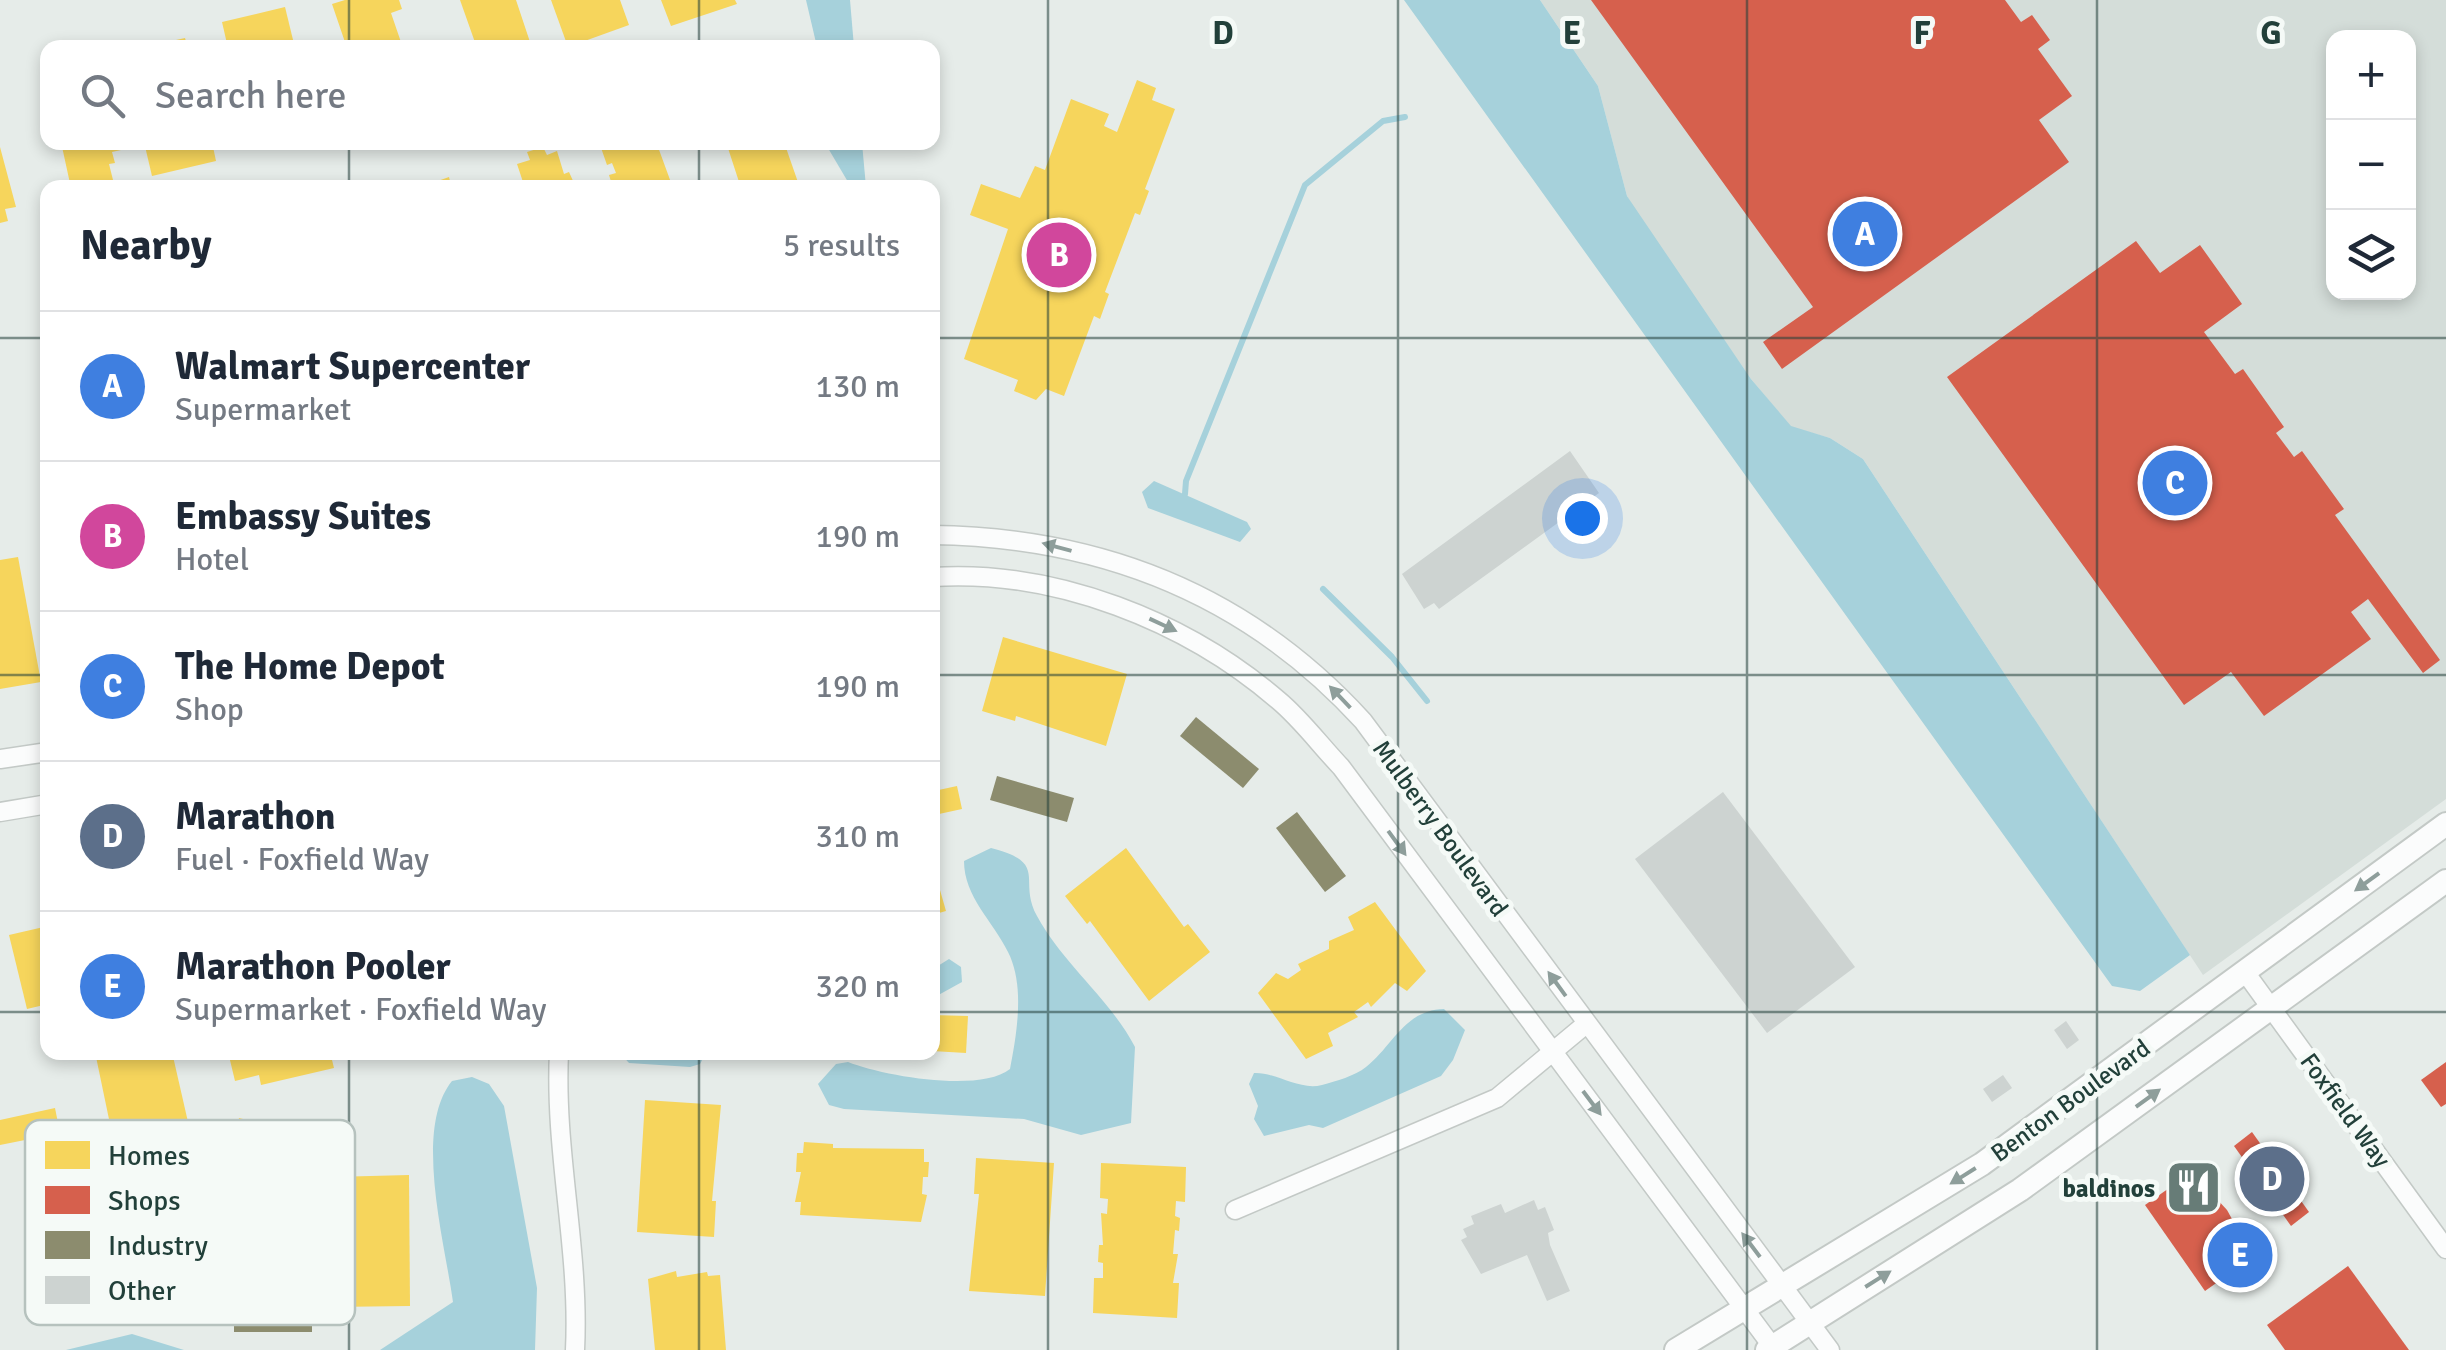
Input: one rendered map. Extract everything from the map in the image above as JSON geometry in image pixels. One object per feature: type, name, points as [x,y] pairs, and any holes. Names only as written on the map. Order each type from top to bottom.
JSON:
[{"type":"street","name":"Mulberry Boulevard","points":[[940,536],[1012,538],[1133,567],[1214,599],[1253,623],[1311,668],[1363,721],[1830,1350]]},
{"type":"street","name":"Mulberry Boulevard","points":[[940,577],[1032,584],[1155,620],[1198,642],[1279,700],[1341,767],[1746,1310],[1771,1349]]},
{"type":"street","points":[[0,759],[40,753]]},
{"type":"street","points":[[0,812],[40,805]]},
{"type":"street","name":"Benton Boulevard","points":[[1676,1350],[1982,1164],[2446,824]]},
{"type":"street","name":"Benton Boulevard","points":[[1771,1349],[2020,1190],[2446,882]]},
{"type":"street","name":"Foxfield Way","points":[[2245,972],[2446,1249]]},
{"type":"street","points":[[1236,1210],[1497,1098],[1586,1024]]},
{"type":"street","points":[[559,1060],[556,1110],[562,1179],[574,1244],[575,1350]]},
{"type":"shaded area","points":[[1540,0],[2446,0],[2446,799],[2203,975],[1863,459],[1830,438],[1791,427],[1751,379],[1627,196],[1598,86]]},
{"type":"water","points":[[806,0],[850,0],[853,40],[815,40]]},
{"type":"water","points":[[1404,0],[1540,0],[1598,86],[1627,196],[1751,379],[1791,426],[1830,438],[1863,459],[2190,955],[2140,991],[2112,986]]},
{"type":"water","points":[[829,150],[863,150],[865,180],[847,180]]},
{"type":"water","points":[[1154,481],[1247,522],[1251,529],[1240,542],[1148,508],[1142,492]]},
{"type":"water","points":[[991,848],[1009,854],[1026,867],[1037,916],[1135,1047],[1131,1123],[1081,1135],[1024,1119],[844,1109],[829,1105],[818,1084],[836,1064],[848,1062],[931,1080],[977,1080],[1010,1069],[1018,994],[1013,965],[965,874],[964,861]]},
{"type":"water","points":[[949,959],[961,967],[962,982],[940,994],[940,965]]},
{"type":"water","points":[[1444,1009],[1465,1030],[1453,1060],[1441,1076],[1323,1128],[1309,1125],[1264,1136],[1254,1119],[1258,1106],[1249,1084],[1254,1073],[1305,1086],[1339,1080],[1366,1067],[1409,1022]]},
{"type":"water","points":[[627,1060],[702,1060],[690,1067]]},
{"type":"water","points":[[472,1077],[489,1084],[504,1106],[537,1288],[535,1350],[380,1350],[453,1302],[435,1187],[435,1127],[441,1102],[452,1081]]},
{"type":"water","points":[[132,1334],[184,1350],[66,1350]]},
{"type":"building: Homes","points":[[345,0],[399,0],[402,9],[391,13],[400,40],[344,40],[332,4]]},
{"type":"building: Homes","points":[[460,0],[516,0],[529,40],[474,40]]},
{"type":"building: Homes","points":[[551,0],[620,0],[629,25],[587,40],[565,40]]},
{"type":"building: Homes","points":[[661,0],[735,0],[737,4],[671,26]]},
{"type":"building: Homes","points":[[285,7],[293,40],[226,40],[222,22]]},
{"type":"building: Homes","points":[[1137,80],[1156,88],[1152,100],[1175,109],[1145,189],[1149,191],[1140,215],[1135,213],[1105,292],[1109,294],[1100,319],[1094,316],[1064,396],[1046,389],[1036,400],[1014,391],[1018,380],[964,359],[1008,229],[970,215],[981,184],[1020,198],[1035,166],[1045,170],[1071,99],[1109,114],[1104,126],[1117,132]]},
{"type":"building: Homes","points":[[0,147],[16,207],[5,209],[8,221],[0,223]]},
{"type":"building: Homes","points":[[63,150],[121,150],[112,152],[115,163],[109,164],[113,180],[69,180]]},
{"type":"building: Homes","points":[[146,150],[214,150],[216,161],[152,176]]},
{"type":"building: Homes","points":[[544,150],[547,155],[557,151],[564,174],[569,172],[573,180],[522,180],[517,164],[530,160],[527,152]]},
{"type":"building: Homes","points":[[602,150],[659,150],[670,180],[611,180],[609,175],[616,173],[612,163],[607,165]]},
{"type":"building: Homes","points":[[729,150],[787,150],[797,180],[738,180]]},
{"type":"building: Homes","points":[[18,557],[40,682],[0,689],[0,560]]},
{"type":"building: Homes","points":[[1003,637],[1127,674],[1106,746],[1016,716],[1015,721],[982,711]]},
{"type":"building: Homes","points":[[957,786],[962,809],[940,814],[940,790]]},
{"type":"building: Homes","points":[[1126,848],[1184,927],[1188,924],[1210,952],[1149,1001],[1090,921],[1087,924],[1065,896]]},
{"type":"building: Homes","points":[[940,890],[946,911],[940,913]]},
{"type":"building: Homes","points":[[1375,902],[1426,971],[1407,991],[1395,983],[1371,1007],[1368,1002],[1354,1012],[1358,1017],[1328,1033],[1333,1046],[1306,1059],[1258,993],[1276,973],[1288,979],[1301,970],[1298,964],[1329,949],[1329,941],[1354,930],[1348,917]]},
{"type":"building: Homes","points":[[40,928],[40,1006],[27,1009],[9,935]]},
{"type":"building: Homes","points":[[940,1015],[968,1016],[966,1053],[940,1051]]},
{"type":"building: Homes","points":[[97,1060],[174,1060],[188,1120],[109,1120]]},
{"type":"building: Homes","points":[[230,1060],[332,1060],[334,1068],[261,1085],[259,1075],[235,1081]]},
{"type":"building: Homes","points":[[645,1100],[721,1105],[712,1201],[716,1201],[714,1237],[637,1232]]},
{"type":"building: Homes","points":[[55,1108],[57,1120],[25,1120],[25,1140],[0,1145],[0,1120]]},
{"type":"building: Homes","points":[[804,1142],[833,1144],[833,1148],[924,1149],[924,1162],[929,1162],[928,1177],[923,1177],[922,1194],[927,1195],[921,1222],[800,1215],[801,1202],[795,1202],[801,1172],[796,1172],[797,1153],[803,1153]]},
{"type":"building: Homes","points":[[976,1158],[1054,1163],[1045,1296],[969,1291],[979,1194],[974,1194]]},
{"type":"building: Homes","points":[[1101,1163],[1186,1167],[1185,1202],[1176,1201],[1175,1216],[1180,1218],[1173,1254],[1178,1254],[1173,1283],[1179,1283],[1177,1318],[1093,1313],[1094,1278],[1103,1278],[1103,1263],[1098,1262],[1099,1245],[1103,1245],[1101,1213],[1107,1214],[1108,1199],[1100,1198]]},
{"type":"building: Homes","points":[[409,1175],[410,1306],[355,1307],[355,1176]]},
{"type":"building: Homes","points":[[676,1271],[677,1277],[707,1272],[708,1276],[720,1275],[726,1350],[655,1350],[648,1279]]},
{"type":"building: Shops","points":[[1591,0],[2005,0],[2021,22],[2032,15],[2050,40],[2038,49],[2072,96],[2039,120],[2069,162],[1782,369],[1763,342],[1813,307]]},
{"type":"building: Shops","points":[[2136,241],[2160,273],[2200,245],[2242,304],[2204,332],[2235,374],[2243,369],[2284,427],[2276,433],[2294,457],[2302,451],[2344,509],[2335,515],[2440,660],[2423,673],[2368,599],[2351,612],[2371,639],[2264,716],[2231,672],[2184,705],[1947,377]]},
{"type":"building: Shops","points":[[2446,1062],[2446,1104],[2441,1107],[2421,1080]]},
{"type":"building: Shops","points":[[2252,1132],[2309,1212],[2291,1226],[2234,1146]]},
{"type":"building: Shops","points":[[2192,1172],[2227,1210],[2253,1257],[2205,1291],[2145,1205]]},
{"type":"building: Shops","points":[[2348,1266],[2409,1350],[2285,1350],[2267,1325]]},
{"type":"building: Industry","points":[[1196,717],[1259,769],[1243,788],[1180,736]]},
{"type":"building: Industry","points":[[997,776],[1074,798],[1067,822],[990,800]]},
{"type":"building: Industry","points":[[1297,812],[1346,876],[1325,892],[1276,828]]},
{"type":"building: Industry","points":[[234,1325],[312,1325],[312,1332],[234,1332]]},
{"type":"building: Other","points":[[1570,451],[1599,493],[1439,609],[1434,603],[1424,609],[1402,574]]},
{"type":"building: Other","points":[[1723,792],[1855,967],[1767,1033],[1635,859]]},
{"type":"building: Other","points":[[2066,1021],[2079,1040],[2067,1049],[2054,1030]]},
{"type":"building: Other","points":[[2003,1075],[2012,1088],[1992,1102],[1983,1089]]},
{"type":"building: Other","points":[[1534,1200],[1538,1210],[1545,1207],[1554,1230],[1548,1233],[1550,1245],[1570,1291],[1547,1301],[1527,1255],[1481,1274],[1461,1240],[1467,1237],[1463,1229],[1474,1224],[1471,1216],[1501,1204],[1505,1213]]},
{"type":"waterway","points":[[1185,494],[1186,481],[1305,185],[1383,121],[1405,117]]},
{"type":"waterway","points":[[1323,589],[1392,657],[1427,701]]},
{"type":"place","name":"Walmart Supercenter","points":[[1865,234]]},
{"type":"place","name":"Embassy Suites","points":[[1059,255]]},
{"type":"place","name":"The Home Depot","points":[[2175,483]]},
{"type":"place","name":"Marathon","points":[[2272,1179]]},
{"type":"place","name":"baldinos","points":[[2194,1188]]},
{"type":"place","name":"Marathon Pooler","points":[[2240,1255]]}]
